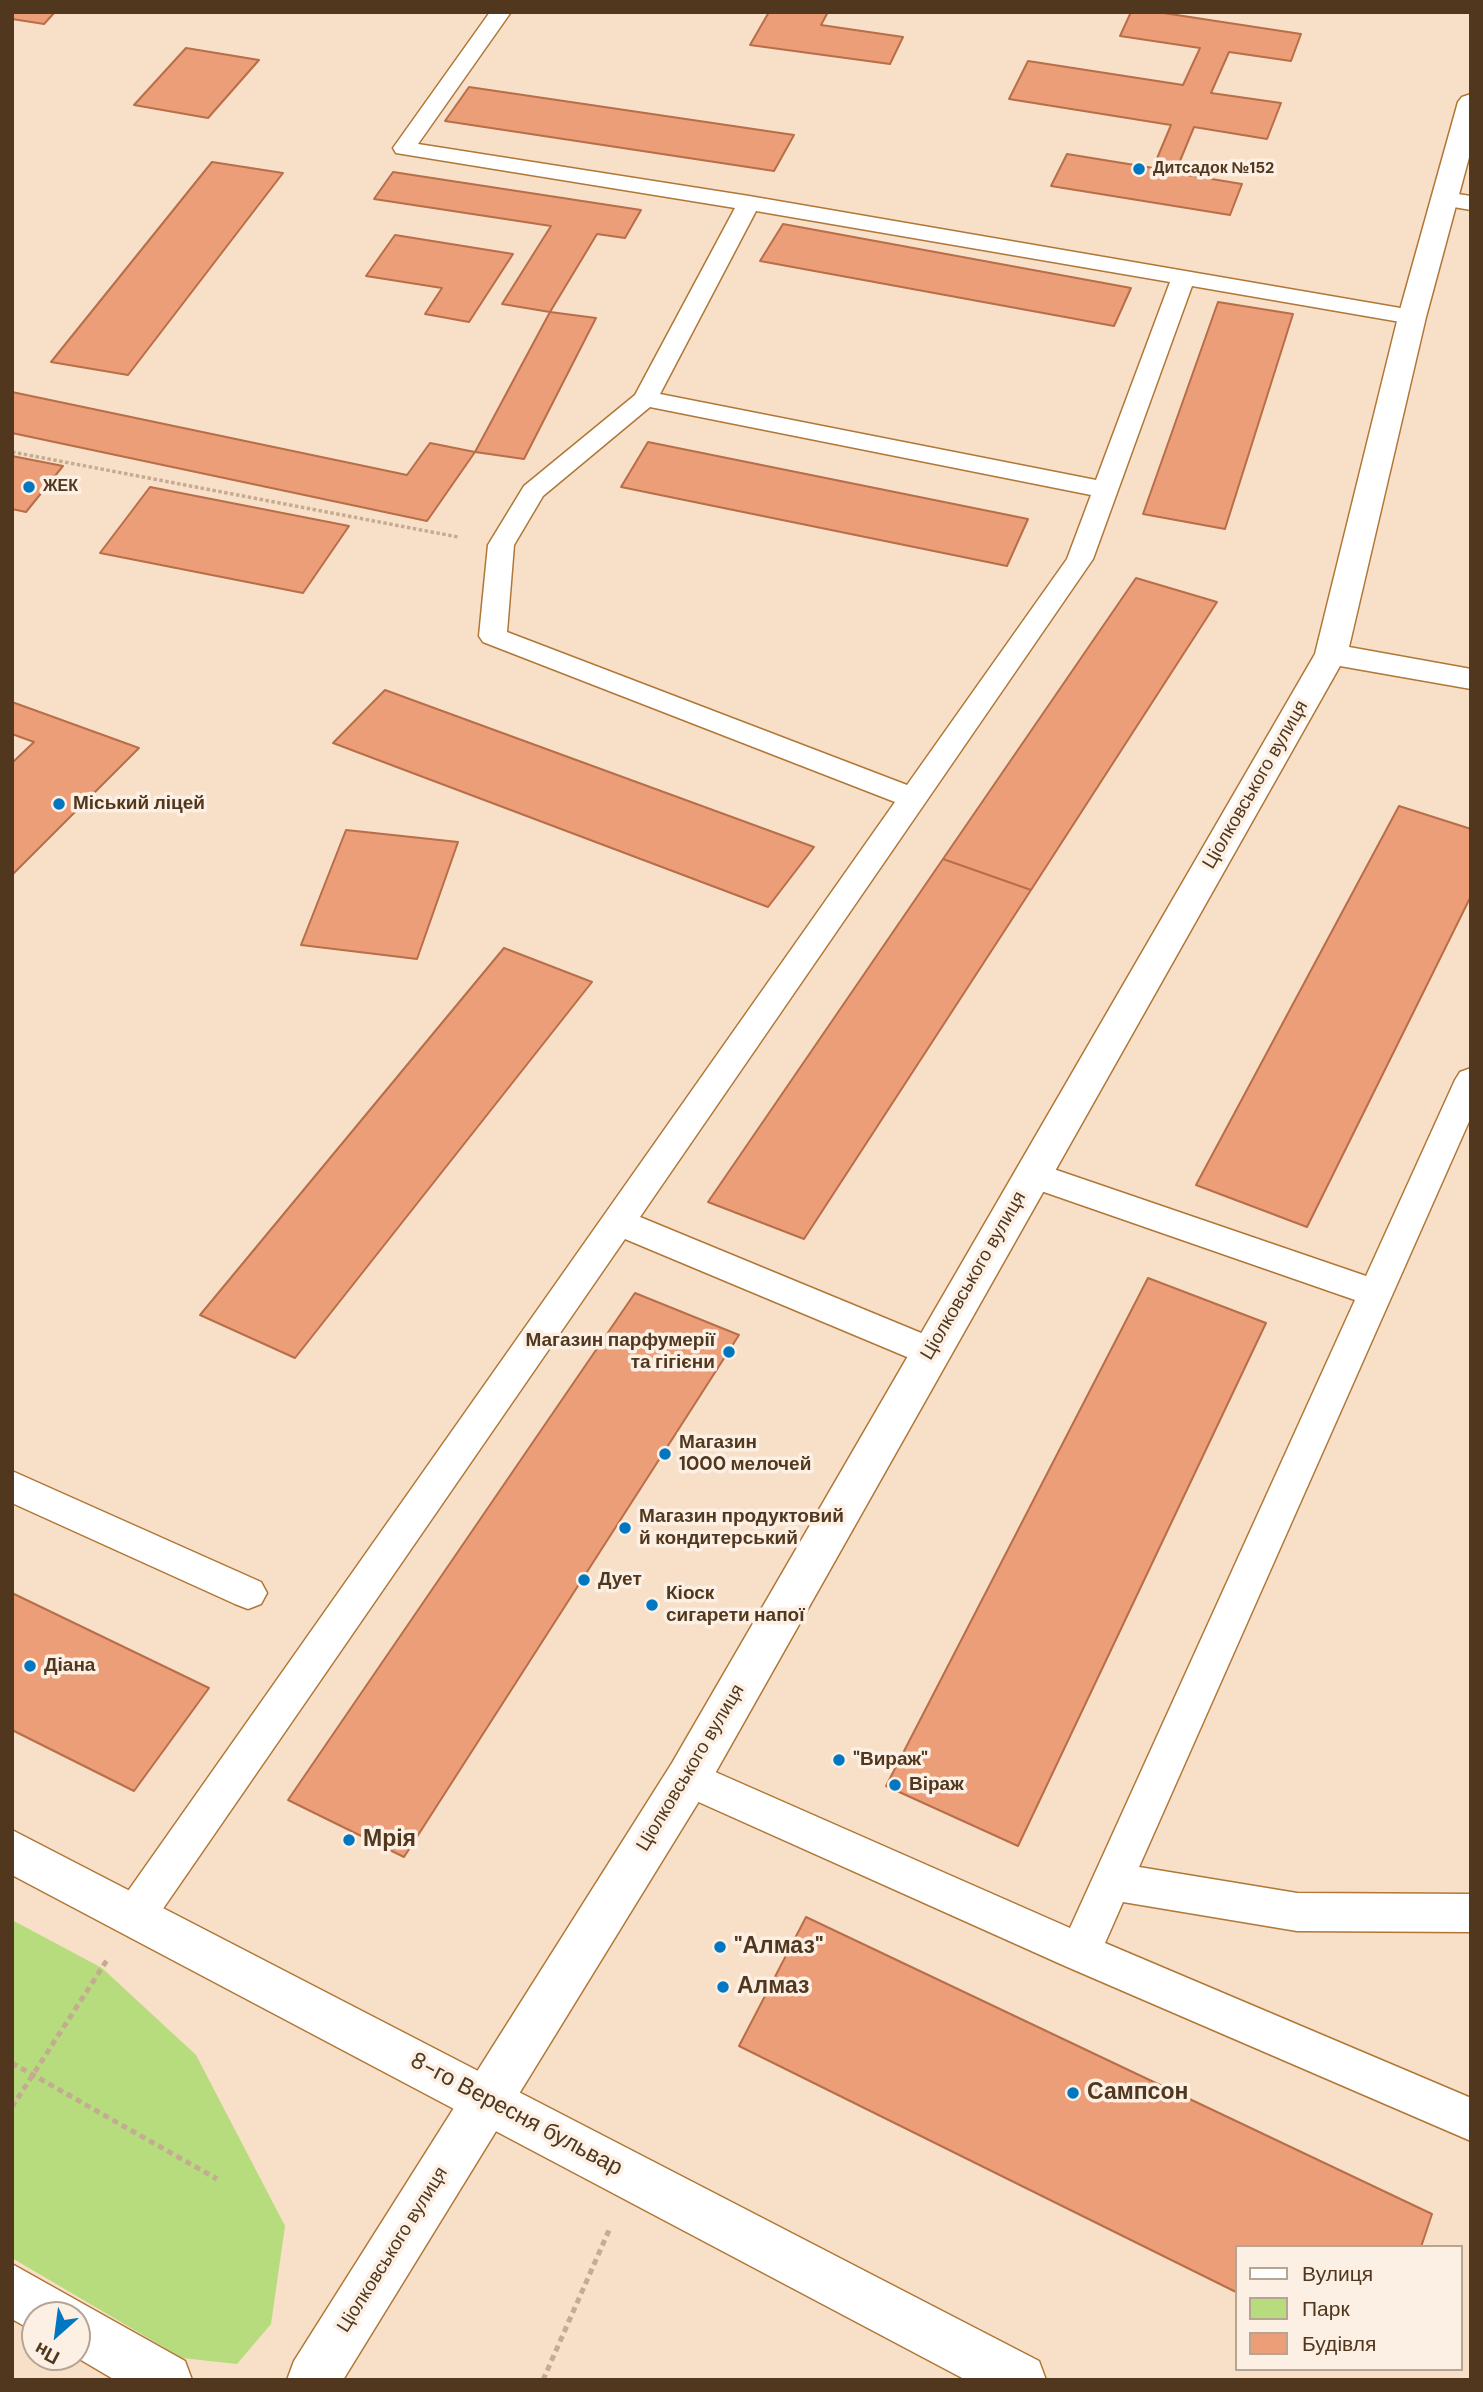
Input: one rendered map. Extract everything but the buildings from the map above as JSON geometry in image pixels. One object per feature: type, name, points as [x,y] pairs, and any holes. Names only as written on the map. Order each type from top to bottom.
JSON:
[{"type":"street","name":"Ціолковського вулиця","points":[[313,2380],[688,1778],[1331,654],[1412,317],[1457,201],[1471,102]]},
{"type":"street","points":[[1331,654],[1471,679]]},
{"type":"street","name":"8-го Вересня бульвар","points":[[12,1850],[1020,2380]]},
{"type":"street","points":[[12,2290],[31,2301]]},
{"type":"street","points":[[91,2336],[166,2380]]},
{"type":"lane","points":[[501,12],[404,148],[749,203],[1412,317]]},
{"type":"lane","points":[[749,203],[645,399],[533,491],[500,545],[493,636],[912,799]]},
{"type":"lane","points":[[135,1915],[616,1221],[1080,559],[1184,277]]},
{"type":"lane","points":[[645,399],[1105,490]]},
{"type":"lane","points":[[1080,1952],[1471,1080]]},
{"type":"lane","points":[[1033,1175],[1375,1293]]},
{"type":"lane","points":[[616,1221],[931,1352]]},
{"type":"lane","points":[[12,1486],[248,1593]]},
{"type":"lane","points":[[688,1778],[1080,1952],[1471,2120]]},
{"type":"lane","points":[[1112,1881],[1297,1912],[1471,1913]]},
{"type":"path","points":[[12,452],[500,545]]},
{"type":"path","points":[[12,2107],[35,2075],[135,1915]]},
{"type":"path","points":[[12,2063],[217,2179]]},
{"type":"path","points":[[544,2380],[633,2176]]},
{"type":"green space","points":[[12,1920],[102,1968],[196,2055],[285,2226],[271,2324],[237,2364],[182,2358],[91,2304],[91,2301],[85,2301],[12,2258]]},
{"type":"place","name":"Дитсадок №152","points":[[1139,169]]},
{"type":"place","name":"ЖЕК","points":[[29,487]]},
{"type":"place","name":"Міський ліцей","points":[[59,804]]},
{"type":"place","name":"Магазин парфумерії та гігієни","points":[[729,1352]]},
{"type":"place","name":"Магазин 1000 мелочей","points":[[665,1454]]},
{"type":"place","name":"Магазин продуктовий й кондитерський","points":[[625,1528]]},
{"type":"place","name":"Дует","points":[[584,1580]]},
{"type":"place","name":"Кіоск сигарети напої","points":[[652,1605]]},
{"type":"place","name":"Діана","points":[[30,1666]]},
{"type":"place","name":"\"Вираж\"","points":[[839,1760]]},
{"type":"place","name":"Віраж","points":[[895,1785]]},
{"type":"place","name":"Мрія","points":[[349,1840]]},
{"type":"place","name":"\"Алмаз\"","points":[[720,1947]]},
{"type":"place","name":"Алмаз","points":[[723,1987]]},
{"type":"place","name":"Сампсон","points":[[1073,2093]]}]
